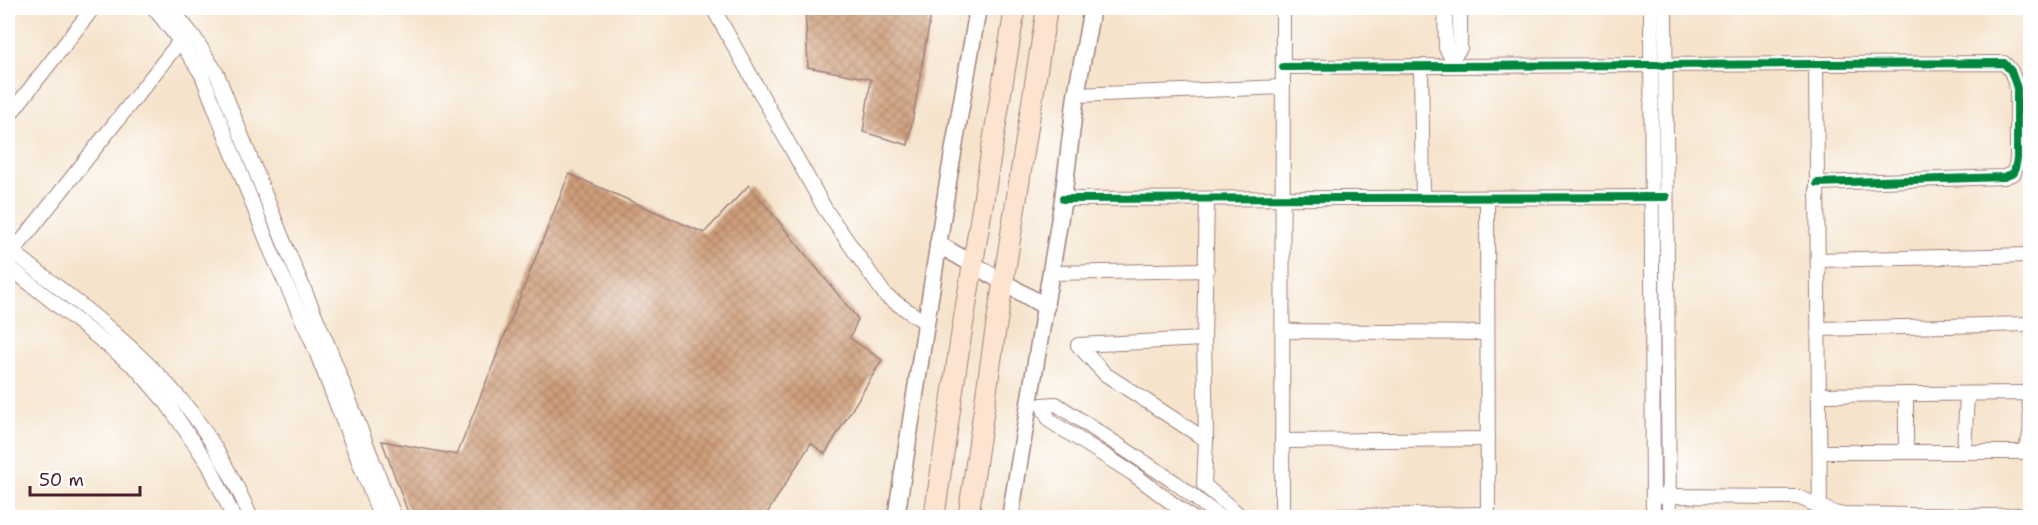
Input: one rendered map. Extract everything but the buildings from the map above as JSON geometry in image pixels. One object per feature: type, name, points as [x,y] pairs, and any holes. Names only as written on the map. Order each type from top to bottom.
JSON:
[{"type":"main road","points":[[934,518],[961,336],[1015,8]]},
{"type":"main road","points":[[968,518],[1047,8]]},
{"type":"street","points":[[8,117],[93,8]]},
{"type":"street","points":[[154,8],[180,40],[202,75],[271,251],[316,351],[381,518]]},
{"type":"street","points":[[171,8],[217,74],[329,348],[395,518]]},
{"type":"street","points":[[713,8],[825,209],[886,296],[926,323]]},
{"type":"street","points":[[896,518],[938,244],[978,8]]},
{"type":"street","points":[[1010,518],[1036,401],[1046,307],[1076,96],[1092,8]]},
{"type":"street","points":[[1282,8],[1282,517],[1487,516],[1487,198]]},
{"type":"street","points":[[1445,8],[1446,48],[1452,62]]},
{"type":"street","points":[[1452,62],[1460,48],[1460,8]]},
{"type":"street","points":[[1651,8],[1653,518]]},
{"type":"street","points":[[1665,8],[1669,518]]},
{"type":"street","points":[[180,40],[9,253],[118,336],[170,387],[185,404],[226,468],[251,518]]},
{"type":"street","points":[[1283,67],[1422,66],[1452,62],[2004,63],[2011,71],[2017,88],[2017,159],[2014,173],[2004,177],[1817,183]]},
{"type":"street","points":[[1816,63],[1820,512]]},
{"type":"street","points":[[1422,66],[1423,198]]},
{"type":"street","points":[[1076,96],[1283,87]]},
{"type":"street","points":[[1063,199],[1666,197]]},
{"type":"street","points":[[1207,199],[1204,485],[1243,518]]},
{"type":"street","points":[[938,244],[1046,307]]},
{"type":"street","points":[[1818,260],[2031,255]]},
{"type":"street","points":[[8,266],[136,368],[168,405],[209,465],[234,518]]},
{"type":"street","points":[[1051,273],[1206,270]]},
{"type":"street","points":[[1819,329],[2030,324]]},
{"type":"street","points":[[1283,331],[1487,333]]},
{"type":"street","points":[[1204,339],[1078,345],[1106,374],[1206,440]]},
{"type":"street","points":[[1819,395],[2024,393],[2029,398],[2030,417],[2028,444],[2021,452],[1820,452]]},
{"type":"street","points":[[1906,394],[1906,452]]},
{"type":"street","points":[[1965,452],[1967,394]]},
{"type":"street","points":[[1036,401],[1050,421],[1132,473],[1192,518]]},
{"type":"street","points":[[1036,401],[1056,404],[1176,483],[1221,518]]},
{"type":"street","points":[[1283,441],[1488,439]]},
{"type":"street","points":[[1653,497],[1669,495],[1798,497],[1820,512],[1837,514],[2022,515],[2027,518]]},
{"type":"cycle path","points":[[1283,67],[2004,63],[2011,71],[2017,88],[2017,159],[2014,173],[2004,177],[1817,183]]},
{"type":"cycle path","points":[[1063,199],[1666,197]]}]
